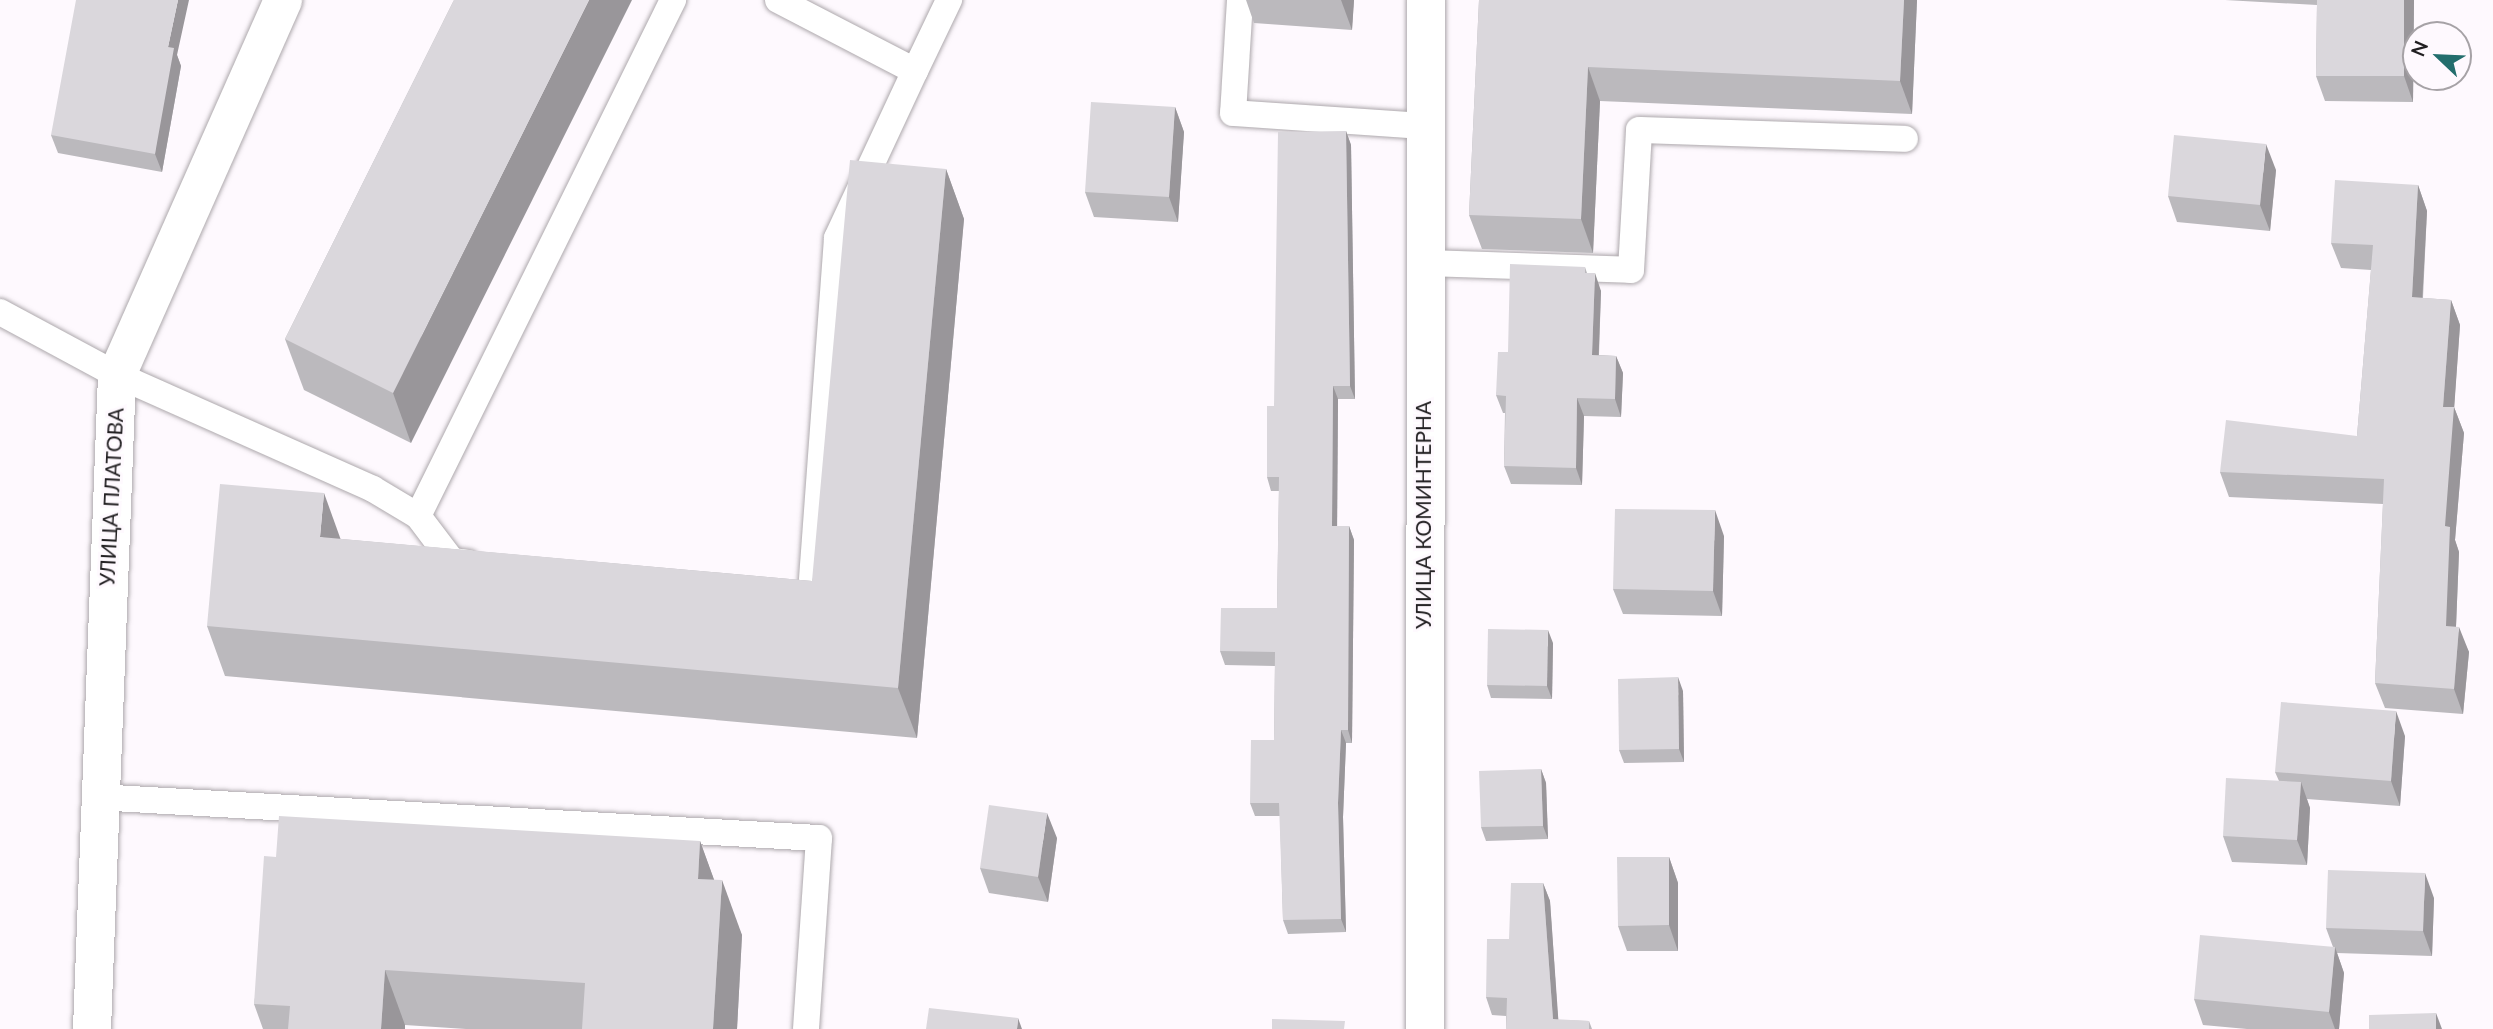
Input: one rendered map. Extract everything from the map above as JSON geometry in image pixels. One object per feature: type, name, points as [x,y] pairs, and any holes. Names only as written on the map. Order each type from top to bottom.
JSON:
[{"type":"street","name":"УЛИЦА ПЛАТОВА","points":[[92,1029],[96,797],[117,375],[283,0]]},
{"type":"street","name":"УЛИЦА КОМИНТЕРНА","points":[[1425,1029],[1426,0]]},
{"type":"lane","points":[[418,516],[673,0]]},
{"type":"lane","points":[[778,0],[915,71]]},
{"type":"lane","points":[[769,600],[810,606],[837,238],[949,0]]},
{"type":"lane","points":[[1240,0],[1233,113],[1425,126]]},
{"type":"lane","points":[[1425,263],[1631,270],[1639,130],[1905,139]]},
{"type":"lane","points":[[0,312],[117,375],[373,489],[418,516],[452,561],[494,566]]},
{"type":"lane","points":[[96,797],[819,838],[806,1029]]},
{"type":"building","points":[[76,0],[178,0],[168,47],[174,48],[155,154],[51,135]]},
{"type":"building","points":[[454,0],[589,0],[393,393],[285,339]]},
{"type":"building","points":[[1479,0],[1904,0],[1900,81],[1588,67],[1581,219],[1469,215]]},
{"type":"building","points":[[2317,0],[2404,0],[2402,76],[2316,76]]},
{"type":"building","points":[[1091,102],[1175,107],[1169,197],[1085,192]]},
{"type":"building","points":[[1346,131],[1350,386],[1333,386],[1332,526],[1349,526],[1348,730],[1341,730],[1338,803],[1341,919],[1283,920],[1279,803],[1250,803],[1251,740],[1274,740],[1275,652],[1220,651],[1221,608],[1277,608],[1279,477],[1267,477],[1267,406],[1274,406],[1278,132]]},
{"type":"building","points":[[2174,135],[2266,144],[2260,205],[2168,196]]},
{"type":"building","points":[[850,160],[946,169],[898,688],[207,626],[220,484],[324,493],[320,537],[812,581]]},
{"type":"building","points":[[2335,180],[2418,185],[2412,297],[2451,300],[2443,407],[2454,407],[2445,526],[2450,527],[2446,626],[2459,627],[2454,689],[2375,683],[2384,479],[2220,472],[2226,420],[2357,436],[2373,245],[2331,243]]},
{"type":"building","points":[[1510,264],[1585,267],[1585,273],[1595,273],[1592,355],[1616,356],[1615,399],[1577,398],[1576,468],[1504,466],[1506,396],[1496,395],[1498,352],[1508,352]]},
{"type":"building","points":[[1615,509],[1715,510],[1713,591],[1613,589]]},
{"type":"building","points":[[1488,629],[1548,630],[1547,686],[1487,685]]},
{"type":"building","points":[[1678,677],[1679,749],[1619,750],[1618,679]]},
{"type":"building","points":[[2281,702],[2396,711],[2391,781],[2275,772]]},
{"type":"building","points":[[1541,769],[1543,826],[1481,827],[1479,771]]},
{"type":"building","points":[[2226,778],[2301,782],[2297,840],[2223,836]]},
{"type":"building","points":[[989,805],[1047,813],[1038,877],[980,868]]},
{"type":"building","points":[[279,816],[700,841],[698,879],[722,880],[713,1029],[582,1029],[585,983],[385,970],[381,1029],[288,1029],[290,1006],[254,1004],[264,856],[276,857]]},
{"type":"building","points":[[1617,857],[1669,857],[1669,925],[1618,926]]},
{"type":"building","points":[[2328,870],[2425,873],[2423,931],[2326,928]]},
{"type":"building","points":[[1511,883],[1543,883],[1553,1019],[1589,1021],[1589,1029],[1506,1029],[1507,998],[1486,997],[1487,939],[1509,939]]},
{"type":"building","points":[[2200,935],[2335,947],[2329,1012],[2194,999]]},
{"type":"building","points":[[929,1008],[1018,1018],[1017,1029],[926,1029]]},
{"type":"building","points":[[2436,1013],[2436,1029],[2369,1029],[2369,1015]]},
{"type":"building","points":[[1272,1019],[1345,1021],[1344,1029],[1272,1029]]}]
